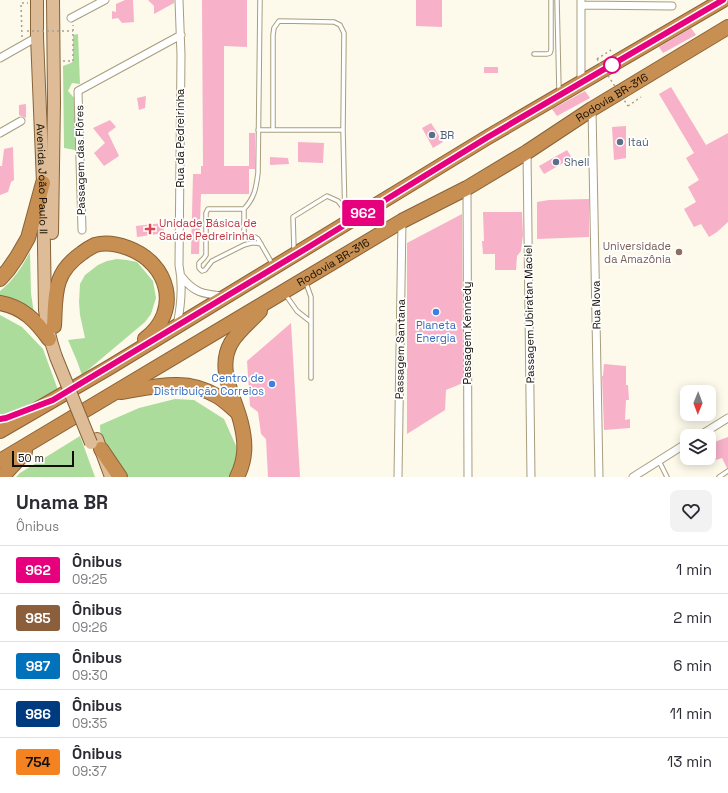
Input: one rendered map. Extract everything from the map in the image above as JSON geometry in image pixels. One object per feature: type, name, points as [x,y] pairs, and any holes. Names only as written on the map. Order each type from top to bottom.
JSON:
[{"type":"highway","points":[[0,431],[110,367],[495,133],[723,0]]},
{"type":"highway","name":"Rodovia BR-316","points":[[0,461],[402,221],[467,188],[527,152],[592,109],[728,27]]},
{"type":"highway","points":[[0,279],[17,257],[28,238],[43,183]]},
{"type":"highway","points":[[0,303],[13,306],[24,312],[40,327],[52,332],[56,291],[59,280],[70,262],[95,246],[107,244],[119,244],[137,251],[145,256],[158,270],[166,288],[167,298],[163,318],[153,333],[110,367]]},
{"type":"highway","points":[[237,477],[244,459],[244,440],[241,422],[230,390],[225,368],[226,357],[230,344],[267,301]]},
{"type":"highway","points":[[113,394],[146,388],[180,385],[198,388],[217,396],[238,413]]},
{"type":"highway","points":[[0,419],[53,400]]},
{"type":"highway","points":[[2,477],[38,438]]},
{"type":"highway","points":[[96,444],[120,477]]},
{"type":"main road","name":"Avenida João Paulo II","points":[[53,0],[54,101],[51,297],[52,332],[59,355],[96,444]]},
{"type":"main road","name":"Avenida João Paulo II","points":[[33,1],[32,34],[43,183],[45,310],[47,327],[52,332]]},
{"type":"main road","points":[[96,444],[104,477]]},
{"type":"main road","points":[[96,444],[112,477]]},
{"type":"street","points":[[72,18],[104,0]]},
{"type":"street","name":"Rua da Pedreirinha","points":[[177,326],[180,308],[181,276],[179,265],[179,0]]},
{"type":"street","points":[[581,82],[581,3],[672,6]]},
{"type":"street","points":[[0,58],[32,34]]},
{"type":"street","name":"Passagem das Flôres","points":[[82,230],[78,91],[180,35]]},
{"type":"street","name":"Rua Nova","points":[[592,109],[599,477]]},
{"type":"street","points":[[0,133],[21,121]]},
{"type":"street","name":"Passagem Ubiratan Maciel","points":[[527,152],[531,477]]},
{"type":"street","name":"Passagem Kennedy","points":[[467,188],[468,477]]},
{"type":"street","name":"Passagem Santana","points":[[398,477],[402,221]]},
{"type":"street","points":[[181,276],[199,292],[225,296]]},
{"type":"street","points":[[710,429],[728,418]]},
{"type":"street","points":[[633,477],[680,448]]},
{"type":"lane","points":[[244,245],[244,209],[254,195],[258,173],[260,0]]},
{"type":"lane","points":[[534,54],[547,54],[551,50],[551,0]]},
{"type":"lane","points":[[556,0],[559,96]]},
{"type":"lane","points":[[273,130],[274,28],[279,22],[334,22],[340,25],[344,33],[343,130],[346,224]]},
{"type":"lane","points":[[258,130],[343,130]]},
{"type":"lane","points":[[294,255],[293,217],[327,196],[338,201],[345,210]]},
{"type":"lane","points":[[244,209],[206,210],[206,254],[199,263],[200,269],[202,271],[205,270],[212,261],[251,242],[261,244]]},
{"type":"lane","points":[[244,237],[255,237],[258,239],[274,267]]},
{"type":"lane","points":[[304,280],[311,297],[311,378]]},
{"type":"lane","points":[[284,292],[297,311],[311,322]]},
{"type":"lane","points":[[659,461],[667,477]]},
{"type":"lane","points":[[719,477],[728,471]]},
{"type":"path","points":[[21,37],[21,3],[33,1]]},
{"type":"path","points":[[21,31],[32,34],[73,31],[73,61],[63,61]]},
{"type":"path","points":[[611,50],[598,59],[628,106],[641,98]]},
{"type":"green space","points":[[78,34],[80,84],[72,83],[68,91],[75,99],[75,150],[64,148],[63,66],[73,61],[73,35]]},
{"type":"green space","points":[[30,252],[31,293],[34,314],[0,299],[0,291],[17,273]]},
{"type":"green space","points":[[117,259],[137,262],[153,281],[156,298],[151,314],[145,322],[82,375],[68,340],[85,338],[80,315],[80,284],[85,275],[98,265]]},
{"type":"green space","points":[[0,315],[22,327],[43,349],[58,390],[44,401],[7,414],[0,414]]},
{"type":"green space","points":[[175,399],[194,400],[224,419],[237,448],[235,469],[231,477],[126,477],[101,449],[100,425],[139,408]]},
{"type":"green space","points":[[80,436],[95,477],[16,477],[20,473]]},
{"type":"building","points":[[125,0],[133,0],[134,22],[122,23],[118,18],[112,19],[112,11],[116,12],[116,4]]},
{"type":"building","points":[[148,0],[174,0],[174,3],[154,14],[154,6]]},
{"type":"building","points":[[202,0],[247,0],[247,47],[224,46],[224,166],[249,166],[249,133],[255,133],[255,169],[249,169],[249,194],[201,194],[199,254],[191,254],[193,174],[201,174],[201,166],[203,166]]},
{"type":"building","points":[[416,0],[442,0],[442,27],[416,26]]},
{"type":"building","points":[[691,28],[696,35],[663,53],[659,47]]},
{"type":"building","points":[[484,67],[498,67],[498,73],[484,73]]},
{"type":"building","points":[[671,87],[706,145],[728,133],[728,222],[709,237],[701,224],[694,227],[684,209],[696,202],[688,187],[699,180],[686,158],[694,153],[659,94]]},
{"type":"building","points":[[585,91],[590,98],[557,116],[552,109]]},
{"type":"building","points":[[146,96],[145,108],[139,110],[137,98]]},
{"type":"building","points":[[26,104],[26,118],[19,115],[19,105]]},
{"type":"building","points":[[110,120],[116,127],[108,133],[119,156],[104,166],[94,153],[105,143],[93,128]]},
{"type":"building","name":"BR","points":[[431,123],[443,142],[433,148],[422,128]]},
{"type":"building","name":"Itaú","points":[[626,126],[626,158],[614,160],[612,127]]},
{"type":"building","points":[[298,142],[324,143],[323,163],[298,162]]},
{"type":"building","points":[[13,147],[14,180],[11,182],[8,192],[0,195],[0,166],[2,166],[4,149]]},
{"type":"building","name":"Shell","points":[[567,150],[572,158],[544,174],[539,166]]},
{"type":"building","points":[[270,157],[288,158],[289,164],[270,165]]},
{"type":"building","points":[[589,199],[589,237],[537,239],[537,202],[549,200]]},
{"type":"building","points":[[483,212],[522,212],[523,235],[521,251],[517,256],[516,270],[495,270],[495,254],[483,254]]},
{"type":"building","name":"Planeta Energia","points":[[462,214],[463,383],[446,390],[445,410],[407,434],[407,243]]},
{"type":"building","name":"Unidade Básica de Saúde Pedreirinha","points":[[163,223],[164,233],[137,237],[136,226]]},
{"type":"building","name":"Centro de Distribuição Correios","points":[[291,323],[300,477],[268,477],[266,439],[261,434],[258,412],[250,406],[247,361]]},
{"type":"building","points":[[604,364],[626,366],[626,385],[628,385],[629,400],[626,400],[625,420],[630,419],[630,428],[604,430],[602,376]]},
{"type":"building","points":[[728,437],[728,468],[722,458],[716,460],[716,441]]},
{"type":"bus line","name":"962","points":[[0,419],[53,400],[110,367],[488,137],[723,0]]},
{"type":"place","name":"BR","points":[[432,135]]},
{"type":"place","name":"Itaú","points":[[620,142]]},
{"type":"place","name":"Shell","points":[[556,162]]},
{"type":"place","name":"Unidade Básica de Saúde Pedreirinha","points":[[150,229]]},
{"type":"place","name":"Universidade da Amazônia","points":[[679,252]]},
{"type":"place","name":"Planeta Energia","points":[[436,312]]},
{"type":"place","name":"Centro de Distribuição Correios","points":[[272,384]]}]
